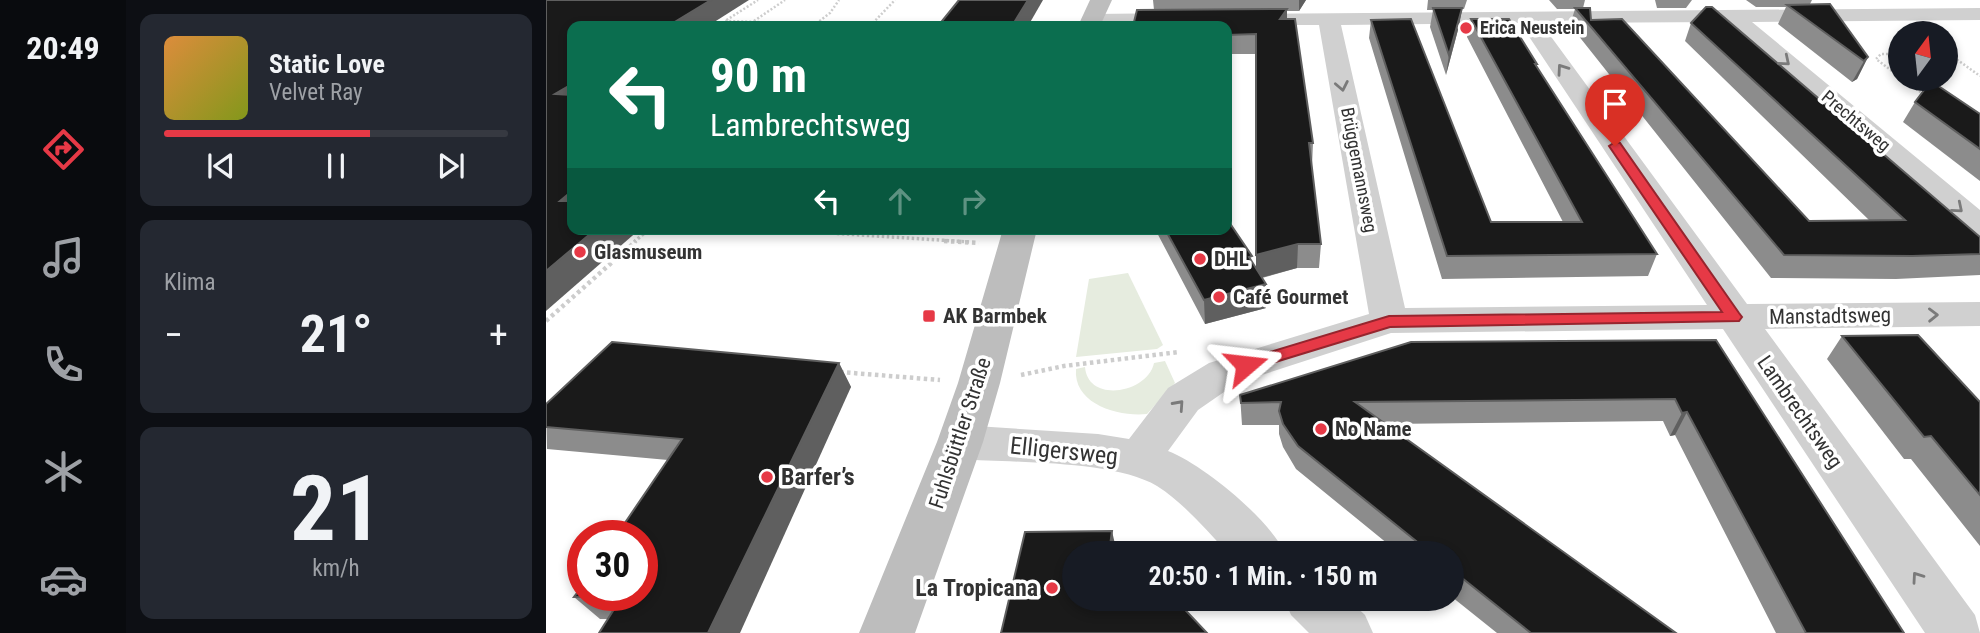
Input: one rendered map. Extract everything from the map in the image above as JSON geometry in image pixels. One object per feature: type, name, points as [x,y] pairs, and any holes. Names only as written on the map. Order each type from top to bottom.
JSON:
[{"type":"main road","name":"Fuhlsbüttler Straße","points":[[887,633],[960,442],[979,383],[1018,238]]},
{"type":"street","points":[[1976,0],[1980,3]]},
{"type":"street","points":[[1231,19],[1980,14]]},
{"type":"street","points":[[1094,15],[1203,19]]},
{"type":"street","name":"Prechtsweg","points":[[1733,16],[1980,226]]},
{"type":"street","name":"Lambrechtsweg","points":[[1526,18],[1956,633]]},
{"type":"street","name":"Brüggemannsweg","points":[[1329,19],[1389,321]]},
{"type":"street","name":"Manstadtsweg","points":[[1138,460],[1182,399],[1223,373],[1389,321],[1980,314]]},
{"type":"street","name":"Elligersweg","points":[[960,442],[1098,451],[1138,460],[1181,479],[1247,541]]},
{"type":"street","points":[[1323,611],[1346,633]]},
{"type":"path","points":[[714,21],[725,21],[758,0]]},
{"type":"path","points":[[757,21],[785,0]]},
{"type":"path","points":[[820,21],[830,13],[839,0]]},
{"type":"path","points":[[875,21],[895,0]]},
{"type":"path","points":[[1888,54],[1881,54],[1876,59],[1888,68]]},
{"type":"path","points":[[1958,60],[1980,76]]},
{"type":"path","points":[[1920,91],[1936,103]]},
{"type":"path","points":[[546,321],[642,235]]},
{"type":"path","points":[[934,235],[1018,238]]},
{"type":"path","points":[[830,372],[979,383],[1064,366],[1180,352]]},
{"type":"shaded area","points":[[1128,273],[1163,345],[1157,349],[1076,357],[1089,279]]},
{"type":"shaded area","points":[[1165,361],[1175,383],[1147,414],[1123,413],[1100,406],[1082,391],[1077,381],[1076,369],[1085,367],[1089,379],[1096,386],[1118,390],[1141,381],[1154,363]]},
{"type":"building","points":[[546,0],[711,0],[676,21],[567,21],[567,87],[555,94],[567,95],[567,195],[560,201],[567,201],[567,235],[589,235],[546,271]]},
{"type":"building","points":[[959,0],[1028,0],[1015,21],[942,21]]},
{"type":"building","points":[[1830,4],[1868,57],[1864,61],[1787,5]]},
{"type":"building","points":[[1706,7],[1712,7],[1980,237],[1980,254],[1784,255],[1575,8],[1590,8],[1591,20],[1622,19],[1809,221],[1905,220],[1691,23]]},
{"type":"building","points":[[1433,8],[1462,8],[1449,55]]},
{"type":"building","points":[[1287,9],[1280,19],[1295,19],[1313,143],[1309,143],[1321,244],[1298,244],[1256,255],[1256,34],[1232,35],[1232,21],[1134,21],[1137,10]]},
{"type":"building","points":[[1411,19],[1491,222],[1582,222],[1471,19],[1509,19],[1657,254],[1447,256],[1371,20]]},
{"type":"building","points":[[1923,91],[1946,91],[1980,114],[1980,149],[1915,102]]},
{"type":"building","points":[[1232,226],[1252,256],[1249,257],[1266,284],[1204,300],[1168,235],[1232,235]]},
{"type":"building","points":[[1918,335],[1980,402],[1980,495],[1931,436],[1924,437],[1842,336]]},
{"type":"building","points":[[1716,340],[1904,633],[1806,633],[1687,412],[1682,413],[1675,399],[1355,402],[1676,633],[1531,633],[1464,580],[1464,541],[1416,541],[1298,446],[1283,424],[1279,411],[1281,402],[1241,403],[1240,395],[1411,342]]},
{"type":"building","points":[[612,342],[839,363],[708,633],[599,633],[613,611],[658,611],[658,520],[627,520],[682,439],[546,427],[546,404]]},
{"type":"building","points":[[1112,531],[1111,541],[1062,541],[1062,611],[1186,611],[1207,633],[1001,633],[1025,532]]},
{"type":"place","name":"Erica Neustein","points":[[1466,28]]},
{"type":"place","name":"Glasmuseum","points":[[580,252]]},
{"type":"place","name":"DHL","points":[[1200,259]]},
{"type":"place","name":"Café Gourmet","points":[[1219,297]]},
{"type":"place","name":"AK Barmbek","points":[[929,316]]},
{"type":"place","name":"No Name","points":[[1321,429]]},
{"type":"place","name":"Barfer’s","points":[[767,477]]},
{"type":"place","name":"La Tropicana","points":[[1052,588]]},
{"type":"route","points":[[1246,365],[1389,321],[1734,317],[1615,146]]}]
